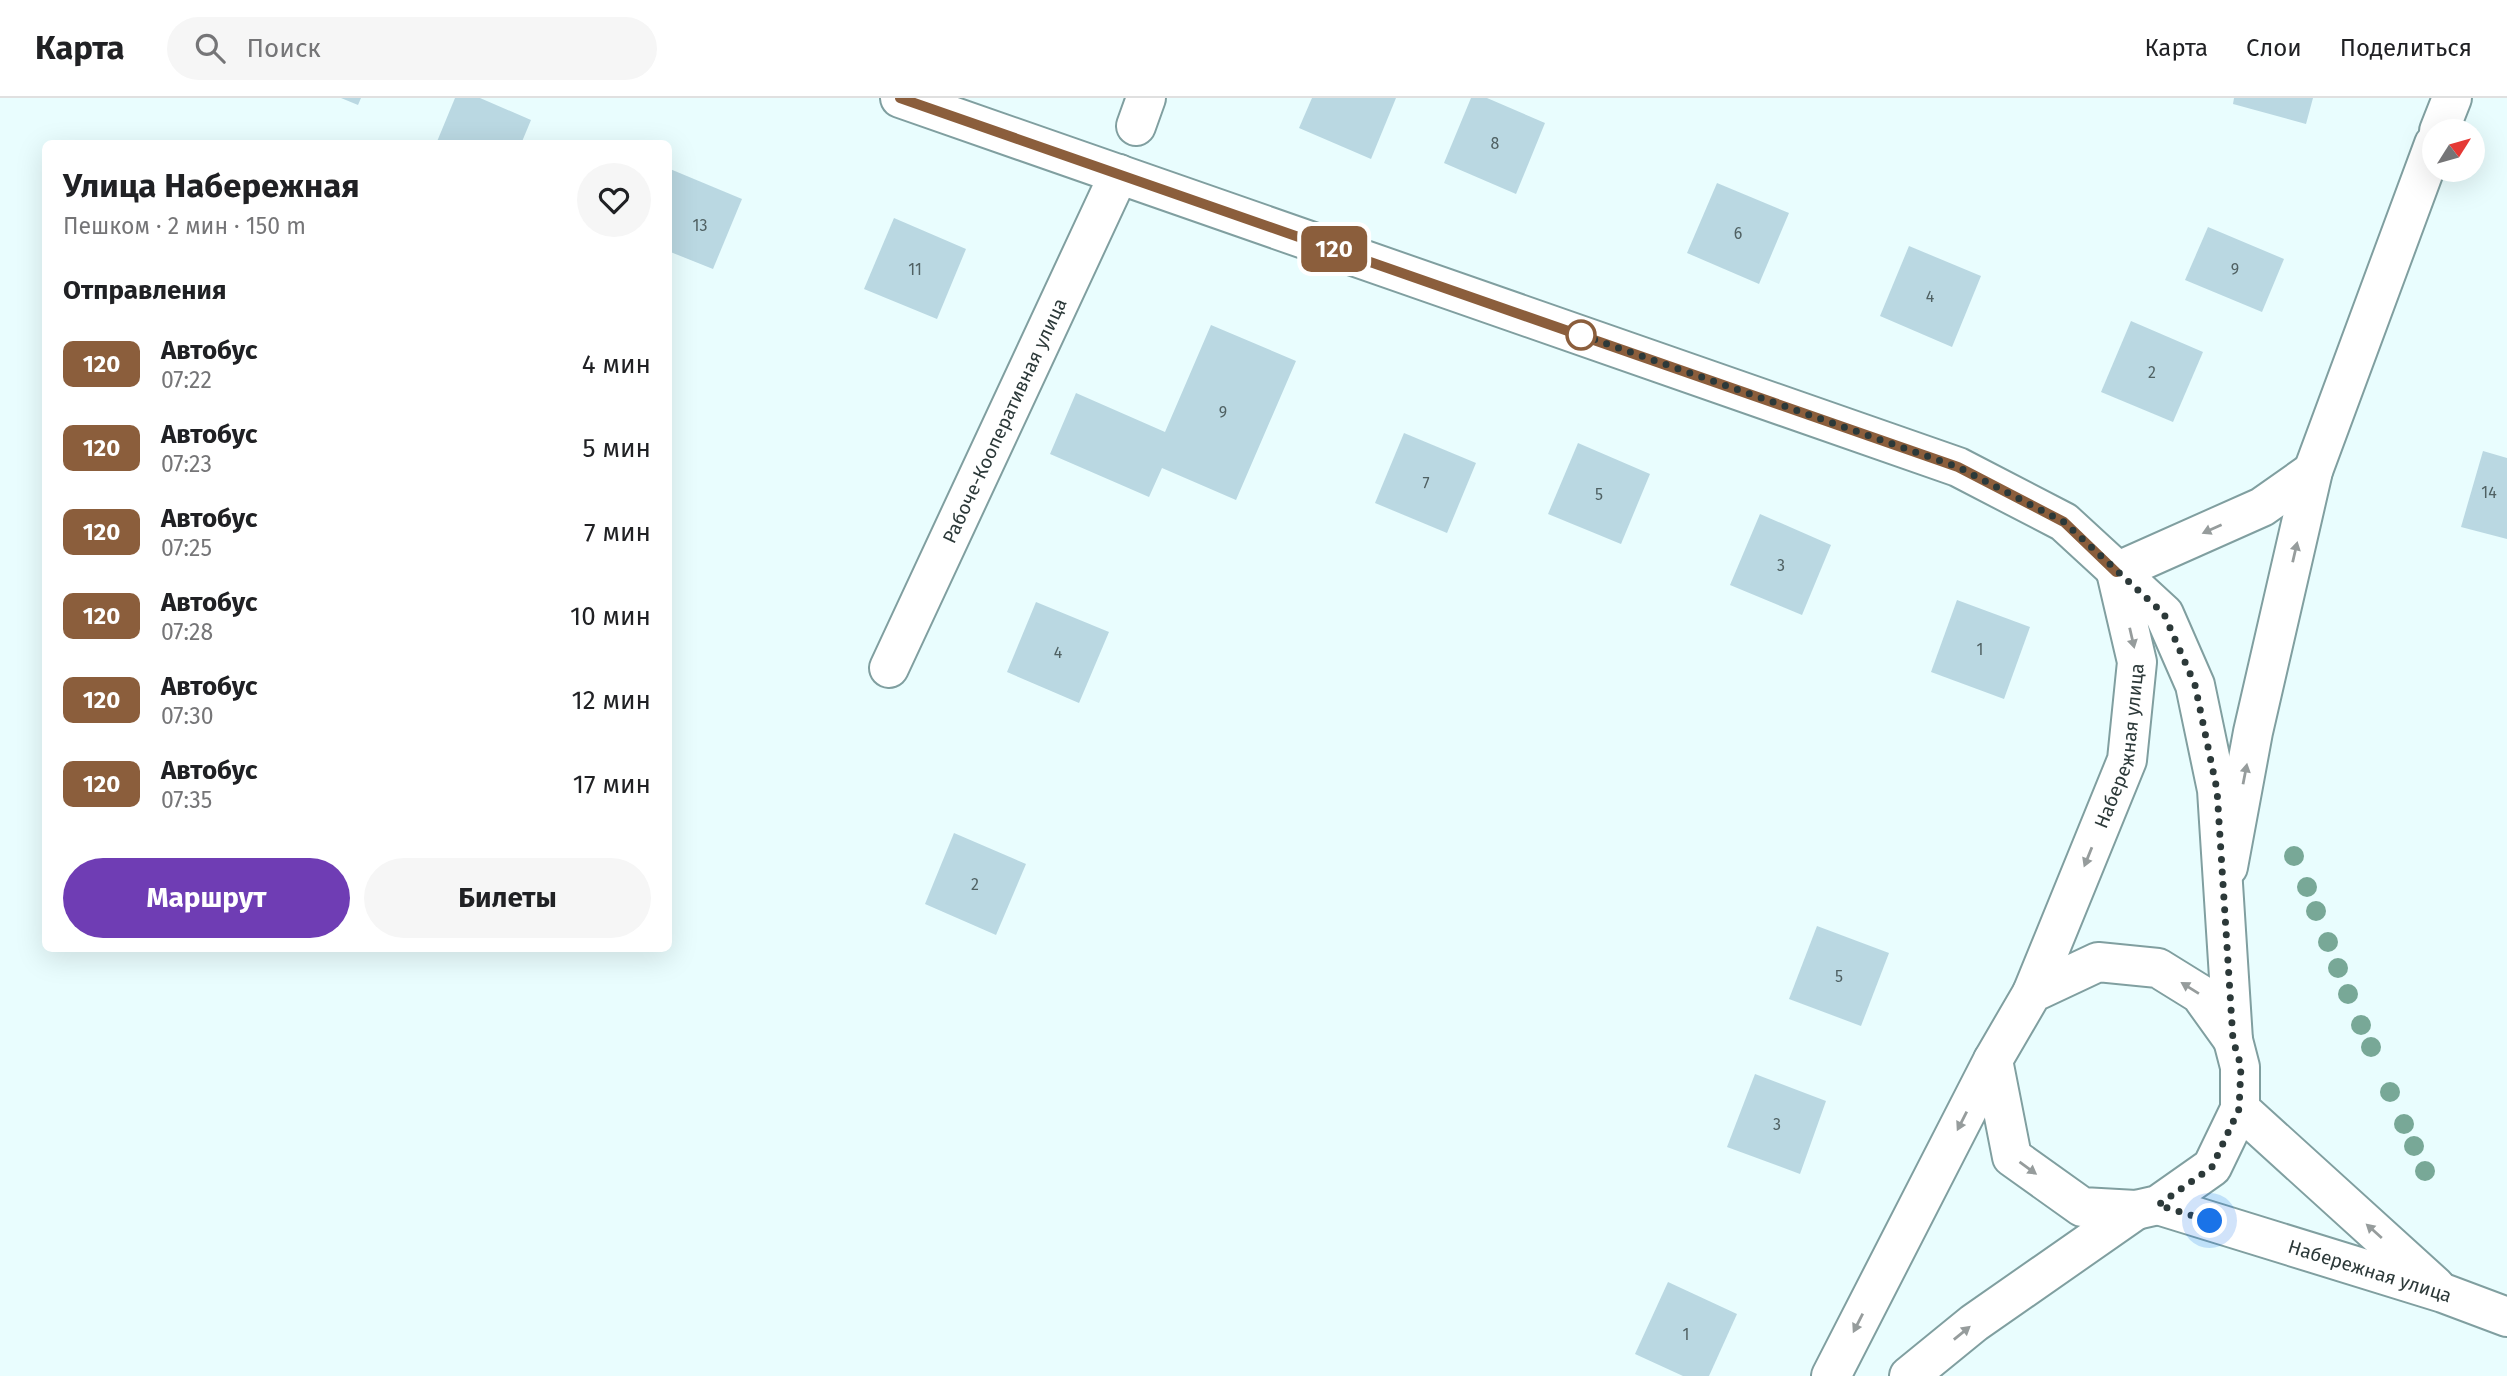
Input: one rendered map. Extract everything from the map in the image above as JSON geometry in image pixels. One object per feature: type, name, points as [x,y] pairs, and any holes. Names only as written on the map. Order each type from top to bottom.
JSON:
[{"type":"main road","points":[[900,98],[1958,467],[2064,522],[2164,614],[2195,685],[2217,790],[2233,1040],[2241,1066],[2239,1109],[2212,1167],[2147,1207],[1974,1323],[1909,1376]]},
{"type":"main road","points":[[2444,119],[2452,98]]},
{"type":"main road","name":"Рабоче-Кооперативная улица","points":[[889,668],[1119,174]]},
{"type":"main road","points":[[2224,889],[2253,732],[2313,471],[2422,176]]},
{"type":"main road","points":[[2116,572],[2262,507],[2313,471]]},
{"type":"main road","name":"Набережная улица","points":[[1830,1376],[1993,1060],[2032,993],[2127,760],[2137,662],[2116,572]]},
{"type":"main road","points":[[2032,993],[2098,962],[2158,968],[2200,994],[2233,1040]]},
{"type":"main road","name":"Набережная улица","points":[[1993,1060],[2012,1157],[2082,1207],[2147,1207],[2443,1293]]},
{"type":"main road","name":"Набережная улица","points":[[2239,1109],[2443,1293]]},
{"type":"main road","points":[[2443,1293],[2507,1317]]},
{"type":"building","points":[[341,98],[361,98],[358,105]]},
{"type":"building","points":[[455,98],[480,98],[531,120],[523,140],[438,140]]},
{"type":"building","points":[[1312,98],[1396,98],[1371,159],[1299,128]]},
{"type":"building","points":[[1471,98],[1487,98],[1545,123],[1516,194],[1444,163]]},
{"type":"building","points":[[2234,98],[2313,98],[2306,124],[2233,104]]},
{"type":"building","points":[[672,170],[742,199],[713,269],[672,253]]},
{"type":"building","points":[[1717,183],[1789,213],[1759,284],[1687,253]]},
{"type":"building","points":[[894,218],[966,249],[937,319],[864,289]]},
{"type":"building","points":[[2208,227],[2284,259],[2262,312],[2185,280]]},
{"type":"building","points":[[1909,246],[1981,276],[1952,347],[1880,316]]},
{"type":"building","points":[[2131,321],[2203,352],[2173,422],[2101,392]]},
{"type":"building","points":[[1211,325],[1296,361],[1236,500],[1162,468],[1149,497],[1050,454],[1076,393],[1165,432]]},
{"type":"building","points":[[1404,433],[1476,463],[1447,533],[1375,503]]},
{"type":"building","points":[[1578,443],[1650,474],[1621,544],[1548,514]]},
{"type":"building","points":[[2483,451],[2507,458],[2507,539],[2461,527]]},
{"type":"building","points":[[1760,514],[1831,545],[1802,615],[1730,585]]},
{"type":"building","points":[[1957,600],[2030,627],[2004,699],[1931,672]]},
{"type":"building","points":[[1036,602],[1109,632],[1079,703],[1007,672]]},
{"type":"building","points":[[954,833],[1026,864],[996,935],[925,904]]},
{"type":"building","points":[[1817,926],[1889,953],[1861,1026],[1789,999]]},
{"type":"building","points":[[1755,1074],[1826,1101],[1800,1174],[1727,1147]]},
{"type":"building","points":[[1668,1282],[1737,1314],[1709,1376],[1683,1376],[1635,1354]]},
{"type":"bus line","name":"120","points":[[900,98],[1958,467],[2064,522],[2116,572]]},
{"type":"route","points":[[1581,335],[1576,333],[1958,467],[2064,522],[2164,614],[2195,685],[2217,790],[2233,1040],[2241,1066],[2239,1109],[2212,1167],[2158,1205],[2210,1221]]}]
